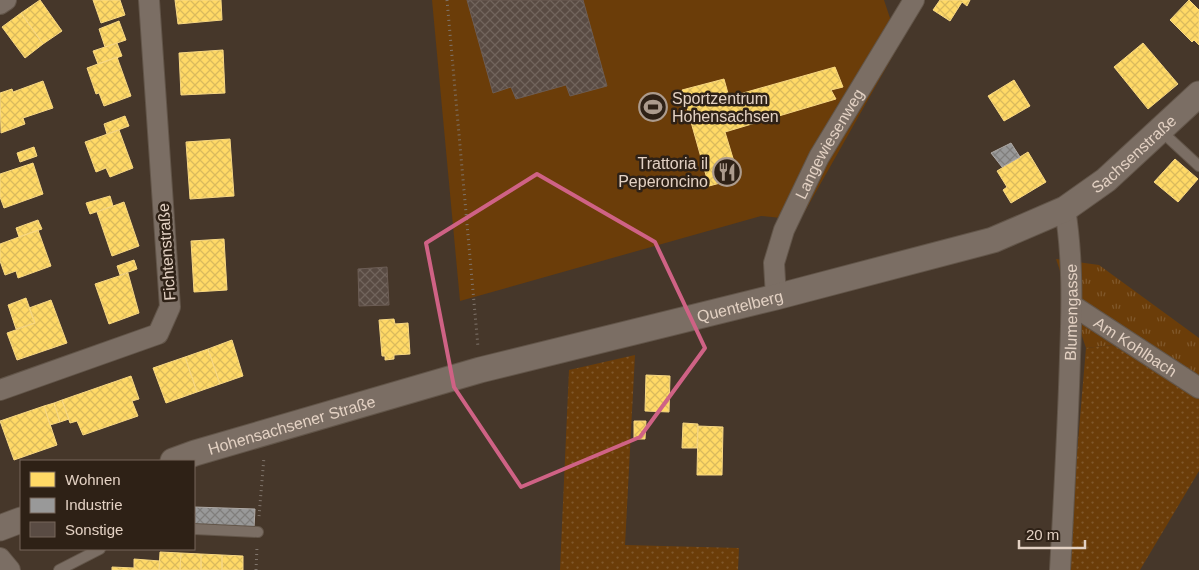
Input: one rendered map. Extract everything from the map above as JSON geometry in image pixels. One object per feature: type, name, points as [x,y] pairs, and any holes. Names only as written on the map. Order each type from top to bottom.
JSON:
[{"type":"street","points":[[0,4],[6,0]]},
{"type":"street","name":"Fichtenstraße","points":[[0,390],[158,334],[170,307],[149,0]]},
{"type":"street","name":"Langewiesenweg","points":[[776,297],[774,263],[784,230],[819,158],[914,0]]},
{"type":"street","name":"Sachsenstraße","points":[[1065,209],[1106,180],[1199,94]]},
{"type":"street","name":"Quentelberg","points":[[409,389],[776,297],[993,240],[1065,209]]},
{"type":"street","name":"Blumengasse","points":[[1060,570],[1069,416],[1072,304],[1070,239],[1065,209]]},
{"type":"street","name":"Am Kohlbach","points":[[1072,304],[1199,388]]},
{"type":"street","name":"Hohensachsener Straße","points":[[176,460],[409,389]]},
{"type":"street","points":[[0,528],[20,520]]},
{"type":"street","points":[[0,558],[10,570]]},
{"type":"lane","points":[[1160,130],[1199,166]]},
{"type":"lane","points":[[195,528],[258,532]]},
{"type":"lane","points":[[59,570],[98,550]]},
{"type":"path","points":[[447,0],[480,370]]},
{"type":"path","points":[[256,570],[267,432]]},
{"type":"highlighted area","points":[[537,174],[655,242],[705,348],[640,437],[521,487],[454,387],[426,243]]},
{"type":"green space","name":"Sportzentrum Hohensachsen","points":[[432,0],[884,0],[899,45],[800,220],[761,216],[460,301]]},
{"type":"green space","points":[[1056,259],[1099,265],[1199,338],[1199,398],[1113,345],[1086,348]]},
{"type":"green space","points":[[1113,345],[1199,398],[1199,471],[1140,570],[1067,570],[1086,348]]},
{"type":"green space","points":[[635,355],[625,545],[739,548],[738,570],[560,570],[569,370]]},
{"type":"building: Wohnen","points":[[40,0],[62,31],[43,44],[21,13]]},
{"type":"building: Wohnen","points":[[93,0],[120,0],[125,15],[101,23]]},
{"type":"building: Wohnen","points":[[175,0],[221,0],[222,20],[178,24]]},
{"type":"building: Wohnen","points":[[940,0],[970,0],[967,6],[962,2],[950,21],[933,10]]},
{"type":"building: Wohnen","points":[[1189,0],[1199,10],[1199,45],[1194,40],[1192,42],[1170,20]]},
{"type":"building: Wohnen","points":[[21,13],[43,44],[25,58],[2,27]]},
{"type":"building: Wohnen","points":[[119,21],[126,40],[105,47],[99,29]]},
{"type":"building: Wohnen","points":[[117,43],[122,56],[98,64],[93,51]]},
{"type":"building: Wohnen","points":[[1143,43],[1178,84],[1148,109],[1114,67]]},
{"type":"building: Wohnen","points":[[223,50],[225,93],[181,95],[179,53]]},
{"type":"building: Wohnen","points":[[117,57],[131,96],[104,106],[99,93],[96,94],[87,68]]},
{"type":"building: Wohnen","points":[[835,67],[843,87],[831,90],[836,99],[725,132],[739,178],[709,186],[682,90],[724,79],[729,97]]},
{"type":"building: Wohnen","points":[[1014,80],[1030,106],[1004,121],[988,96]]},
{"type":"building: Wohnen","points":[[43,81],[53,108],[23,118],[25,124],[1,133],[0,93],[12,89],[13,92]]},
{"type":"building: Wohnen","points":[[125,116],[129,126],[107,134],[104,124]]},
{"type":"building: Wohnen","points":[[119,130],[133,168],[110,177],[106,168],[96,172],[85,142]]},
{"type":"building: Wohnen","points":[[230,139],[234,196],[190,199],[186,142]]},
{"type":"building: Wohnen","points":[[34,147],[37,156],[20,162],[17,153]]},
{"type":"building: Wohnen","points":[[1028,152],[1046,182],[1011,203],[1003,190],[1007,187],[997,171]]},
{"type":"building: Wohnen","points":[[1175,159],[1198,179],[1178,202],[1154,182]]},
{"type":"building: Wohnen","points":[[33,163],[43,194],[4,208],[0,197],[0,174]]},
{"type":"building: Wohnen","points":[[110,196],[113,206],[90,214],[86,203]]},
{"type":"building: Wohnen","points":[[124,202],[139,246],[112,256],[97,212]]},
{"type":"building: Wohnen","points":[[38,220],[42,229],[19,237],[16,228]]},
{"type":"building: Wohnen","points":[[38,230],[51,266],[18,278],[16,271],[5,275],[0,261],[0,244]]},
{"type":"building: Wohnen","points":[[224,239],[227,290],[194,292],[191,241]]},
{"type":"building: Wohnen","points":[[134,260],[137,269],[120,275],[117,266]]},
{"type":"building: Wohnen","points":[[128,273],[139,313],[109,324],[95,284]]},
{"type":"building: Wohnen","points":[[26,298],[35,323],[16,329],[8,305]]},
{"type":"building: Wohnen","points":[[51,300],[67,343],[17,360],[7,333],[35,323],[29,308]]},
{"type":"building: Wohnen","points":[[394,319],[395,324],[408,323],[410,354],[394,355],[394,359],[385,360],[385,356],[382,356],[379,320]]},
{"type":"building: Wohnen","points":[[232,340],[243,376],[220,384],[208,349]]},
{"type":"building: Wohnen","points":[[208,349],[220,384],[197,392],[185,357]]},
{"type":"building: Wohnen","points":[[185,357],[197,392],[166,403],[153,368]]},
{"type":"building: Wohnen","points":[[646,375],[670,376],[669,412],[645,411]]},
{"type":"building: Wohnen","points":[[131,376],[139,399],[132,401],[138,416],[83,435],[77,421],[70,423],[62,400]]},
{"type":"building: Wohnen","points":[[62,400],[69,419],[60,422],[54,403]]},
{"type":"building: Wohnen","points":[[54,403],[60,422],[50,425],[44,406]]},
{"type":"building: Wohnen","points":[[44,406],[57,445],[14,460],[0,421]]},
{"type":"building: Wohnen","points":[[634,421],[646,421],[645,439],[634,439]]},
{"type":"building: Wohnen","points":[[683,423],[698,424],[697,448],[682,448]]},
{"type":"building: Wohnen","points":[[698,426],[723,427],[722,475],[697,475]]},
{"type":"building: Wohnen","points":[[160,552],[181,553],[180,570],[159,570]]},
{"type":"building: Wohnen","points":[[181,553],[201,554],[201,570],[180,570]]},
{"type":"building: Wohnen","points":[[201,554],[222,555],[222,570],[201,570]]},
{"type":"building: Wohnen","points":[[222,555],[243,556],[243,570],[222,570]]},
{"type":"building: Wohnen","points":[[134,559],[160,561],[159,570],[134,570]]},
{"type":"building: Wohnen","points":[[112,567],[134,568],[134,570],[112,570]]},
{"type":"building: Industrie","points":[[1011,143],[1020,157],[1002,167],[991,153]]},
{"type":"building: Industrie","points":[[195,507],[255,509],[254,528],[195,525]]},
{"type":"building: Sonstige","points":[[467,0],[583,0],[607,86],[570,96],[566,85],[516,99],[511,87],[493,93]]},
{"type":"building: Sonstige","points":[[387,267],[389,305],[359,306],[358,269]]},
{"type":"place","name":"Sportzentrum Hohensachsen","points":[[653,107]]},
{"type":"place","name":"Trattoria il Peperoncino","points":[[727,172]]}]
